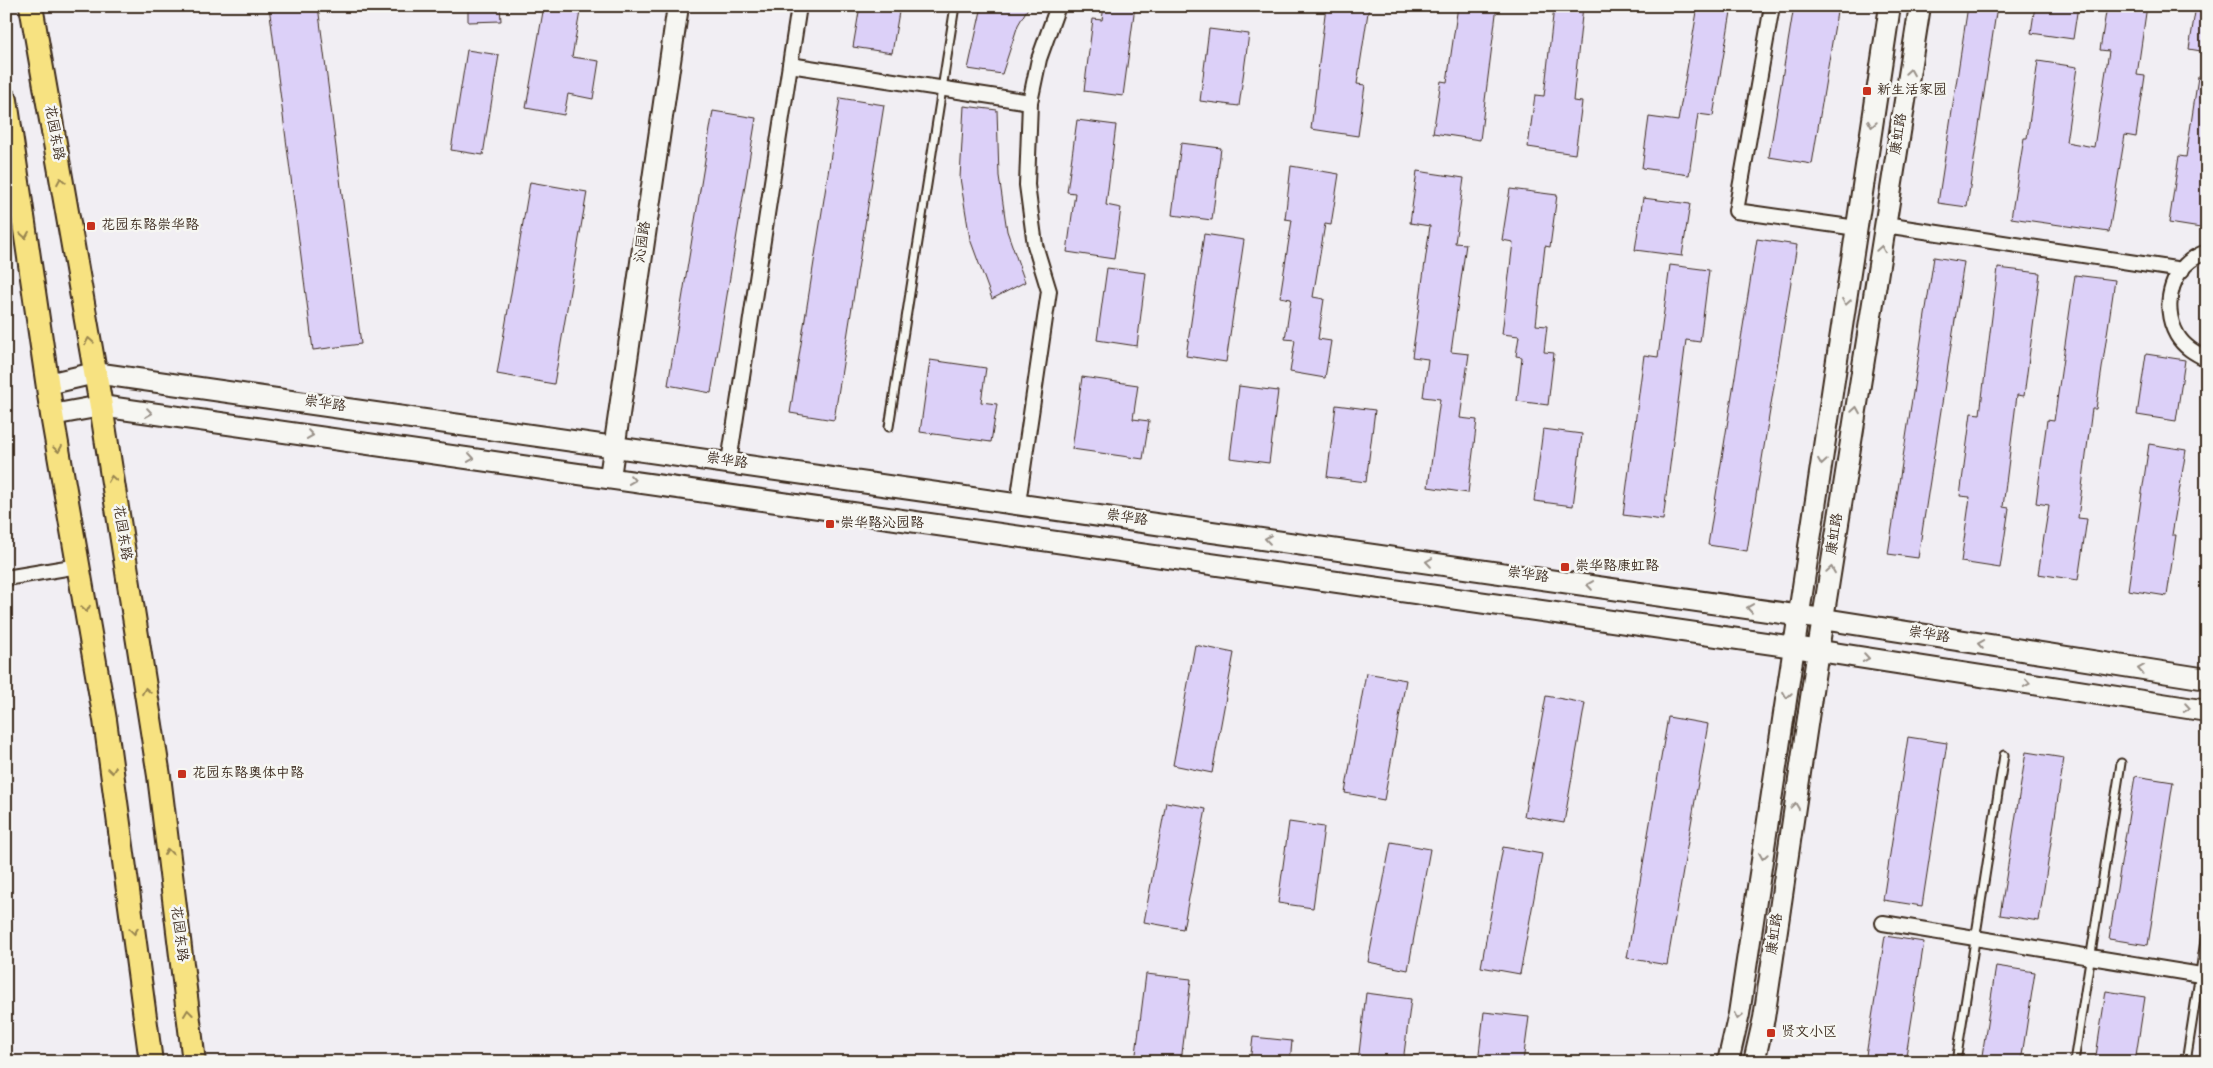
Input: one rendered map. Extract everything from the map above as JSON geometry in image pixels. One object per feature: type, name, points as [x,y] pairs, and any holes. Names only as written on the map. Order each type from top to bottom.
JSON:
[{"type":"main road","name":"花园东路","points":[[31,6],[101,406],[159,776],[194,1062]]},
{"type":"main road","name":"沁园路","points":[[610,477],[678,6]]},
{"type":"main road","name":"康虹路","points":[[1728,1062],[1739,1014],[1890,6]]},
{"type":"main road","name":"康虹路","points":[[1754,1062],[1764,1018],[1818,650],[1920,6]]},
{"type":"main road","points":[[7,114],[52,415],[105,720],[151,1062]]},
{"type":"main road","name":"崇华路","points":[[48,384],[95,373],[1799,615],[2207,679]]},
{"type":"main road","points":[[52,415],[101,406],[1818,650],[2207,711]]},
{"type":"street","points":[[729,462],[799,6]]},
{"type":"street","points":[[1018,503],[1049,291],[1035,245],[1027,185],[1030,102],[1039,59],[1058,6]]},
{"type":"street","points":[[1772,6],[1736,211],[1857,228]]},
{"type":"street","points":[[790,64],[1030,102]]},
{"type":"street","points":[[1885,225],[2182,270]]},
{"type":"street","points":[[2207,252],[2185,264],[2174,280],[2169,299],[2170,318],[2177,336],[2191,351],[2207,359]]},
{"type":"street","points":[[6,578],[78,566]]},
{"type":"street","points":[[1883,923],[2203,975]]},
{"type":"lane","points":[[889,427],[955,6]]},
{"type":"lane","points":[[1956,1062],[2004,755]]},
{"type":"lane","points":[[2074,1062],[2121,763]]},
{"type":"lane","points":[[2186,1062],[2203,975],[2207,928]]},
{"type":"building","points":[[269,6],[318,6],[361,344],[313,350]]},
{"type":"building","points":[[468,6],[500,6],[501,21],[468,22]]},
{"type":"building","points":[[544,6],[581,6],[572,57],[599,61],[593,99],[568,94],[564,115],[526,108]]},
{"type":"building","points":[[860,6],[900,6],[892,53],[853,47]]},
{"type":"building","points":[[982,6],[1029,6],[1018,25],[1002,74],[968,69]]},
{"type":"building","points":[[1104,6],[1135,6],[1123,96],[1084,91],[1093,19],[1102,20]]},
{"type":"building","points":[[1326,6],[1369,6],[1357,84],[1365,85],[1358,136],[1311,129]]},
{"type":"building","points":[[1458,6],[1497,6],[1480,140],[1433,133],[1441,81],[1447,82]]},
{"type":"building","points":[[1563,6],[1583,6],[1573,101],[1582,102],[1575,154],[1528,147],[1535,95],[1544,96],[1554,7],[1562,8]]},
{"type":"building","points":[[1698,6],[1732,6],[1713,116],[1698,114],[1689,175],[1642,168],[1649,117],[1678,121]]},
{"type":"building","points":[[1794,6],[1838,6],[1812,164],[1769,157]]},
{"type":"building","points":[[1968,6],[1997,6],[1967,207],[1938,203]]},
{"type":"building","points":[[2035,6],[2078,6],[2073,39],[2031,33]]},
{"type":"building","points":[[2107,6],[2147,6],[2137,75],[2145,76],[2136,137],[2125,135],[2109,232],[2011,218],[2024,138],[2027,138],[2038,61],[2077,67],[2066,142],[2094,147],[2109,51],[2100,50]]},
{"type":"building","points":[[2196,6],[2207,6],[2207,52],[2189,49]]},
{"type":"building","points":[[1209,29],[1249,34],[1239,106],[1200,101]]},
{"type":"building","points":[[467,50],[499,55],[483,155],[451,150]]},
{"type":"building","points":[[2198,77],[2207,78],[2207,229],[2169,223],[2179,156],[2186,157]]},
{"type":"building","points":[[840,98],[884,105],[834,420],[790,413]]},
{"type":"building","points":[[964,106],[997,110],[999,176],[1007,231],[1025,282],[992,299],[970,239],[960,178]]},
{"type":"building","points":[[713,111],[756,118],[711,393],[668,385]]},
{"type":"building","points":[[1077,120],[1116,125],[1106,205],[1121,208],[1114,259],[1067,252],[1075,193],[1067,192]]},
{"type":"building","points":[[1181,143],[1221,148],[1212,220],[1172,215]]},
{"type":"building","points":[[1291,166],[1339,174],[1331,225],[1325,224],[1313,297],[1324,299],[1318,339],[1331,341],[1325,378],[1290,372],[1295,340],[1285,339],[1291,299],[1280,297],[1292,220],[1285,219]]},
{"type":"building","points":[[1417,171],[1464,178],[1455,243],[1466,244],[1451,352],[1469,354],[1460,418],[1477,420],[1468,493],[1428,487],[1440,399],[1423,397],[1428,359],[1412,357],[1430,226],[1410,223]]},
{"type":"building","points":[[530,182],[587,192],[554,384],[497,374]]},
{"type":"building","points":[[1510,189],[1557,195],[1550,247],[1545,246],[1536,325],[1547,326],[1544,352],[1554,353],[1548,405],[1517,401],[1522,357],[1516,356],[1519,336],[1502,334],[1513,242],[1502,240]]},
{"type":"building","points":[[1643,198],[1690,204],[1682,256],[1635,250]]},
{"type":"building","points":[[1204,234],[1244,240],[1226,362],[1186,356]]},
{"type":"building","points":[[1757,239],[1797,245],[1747,551],[1708,545]]},
{"type":"building","points":[[1934,257],[1964,262],[1918,558],[1888,554]]},
{"type":"building","points":[[1670,265],[1709,270],[1700,342],[1686,340],[1663,520],[1623,515],[1644,355],[1658,357]]},
{"type":"building","points":[[1107,268],[1146,273],[1137,346],[1097,340]]},
{"type":"building","points":[[1998,268],[2040,273],[2024,396],[2017,395],[2003,507],[2009,508],[2000,568],[1961,562],[1970,497],[1960,496],[1971,413],[1980,414]]},
{"type":"building","points":[[2075,275],[2115,280],[2096,409],[2092,409],[2078,518],[2087,519],[2078,580],[2038,574],[2049,505],[2036,503],[2047,420],[2054,421]]},
{"type":"building","points":[[2146,354],[2185,360],[2176,421],[2137,415]]},
{"type":"building","points":[[930,360],[986,368],[981,402],[997,404],[991,442],[920,432]]},
{"type":"building","points":[[1082,377],[1138,385],[1133,419],[1149,421],[1143,459],[1072,449]]},
{"type":"building","points":[[1239,386],[1278,391],[1269,463],[1230,458]]},
{"type":"building","points":[[1336,405],[1375,410],[1366,482],[1327,477]]},
{"type":"building","points":[[1543,429],[1582,434],[1573,506],[1534,501]]},
{"type":"building","points":[[2149,444],[2186,450],[2172,535],[2176,535],[2167,596],[2128,590]]},
{"type":"building","points":[[1195,645],[1234,653],[1212,773],[1173,765]]},
{"type":"building","points":[[1366,673],[1406,680],[1384,800],[1345,793]]},
{"type":"building","points":[[1546,696],[1585,703],[1564,823],[1524,816]]},
{"type":"building","points":[[1668,717],[1708,724],[1667,965],[1627,958]]},
{"type":"building","points":[[1908,737],[1947,743],[1922,906],[1883,900]]},
{"type":"building","points":[[2026,752],[2064,758],[2039,921],[2000,915]]},
{"type":"building","points":[[2135,776],[2173,782],[2148,945],[2109,939]]},
{"type":"building","points":[[1166,802],[1206,809],[1183,929],[1144,922]]},
{"type":"building","points":[[1289,822],[1324,827],[1313,908],[1278,903]]},
{"type":"building","points":[[1391,842],[1430,849],[1408,970],[1368,962]]},
{"type":"building","points":[[1503,847],[1542,854],[1520,974],[1481,967]]},
{"type":"building","points":[[1885,936],[1924,942],[1905,1062],[1865,1062]]},
{"type":"building","points":[[1996,966],[2035,972],[2021,1062],[1981,1062]]},
{"type":"building","points":[[1146,974],[1191,979],[1181,1062],[1135,1062]]},
{"type":"building","points":[[2106,991],[2145,997],[2135,1062],[2095,1062]]},
{"type":"building","points":[[1366,993],[1411,999],[1403,1062],[1358,1062]]},
{"type":"building","points":[[1484,1012],[1529,1017],[1523,1062],[1478,1062]]},
{"type":"building","points":[[1253,1037],[1292,1041],[1290,1062],[1250,1062]]},
{"type":"place","name":"新生活家园","points":[[1867,91]]},
{"type":"place","name":"花园东路崇华路","points":[[91,226]]},
{"type":"place","name":"崇华路沁园路","points":[[830,524]]},
{"type":"place","name":"崇华路康虹路","points":[[1565,567]]},
{"type":"place","name":"花园东路奥体中路","points":[[182,774]]},
{"type":"place","name":"贤文小区","points":[[1771,1033]]}]
